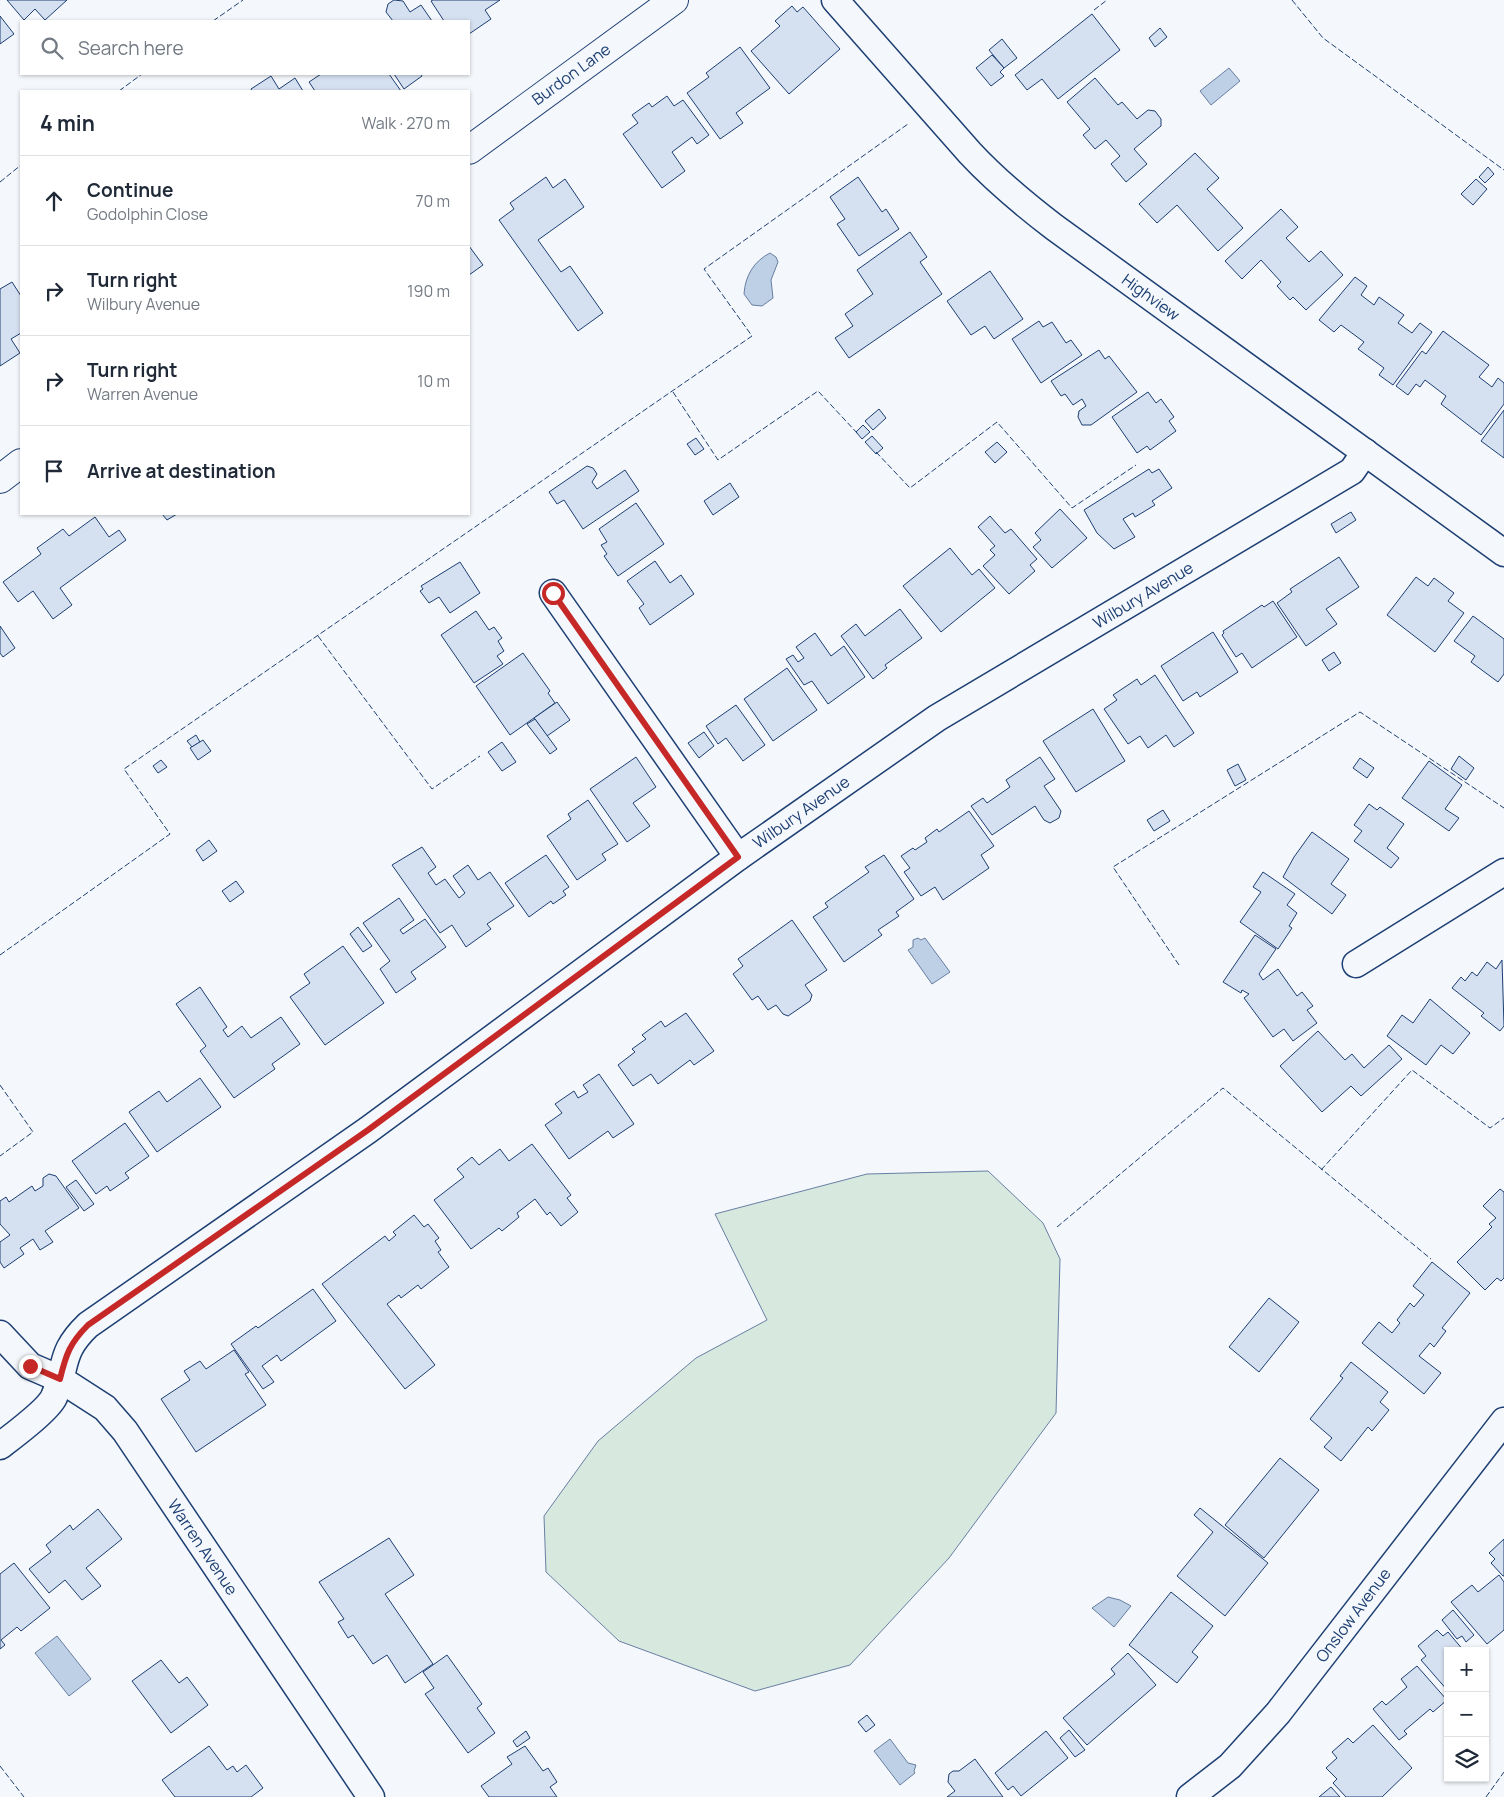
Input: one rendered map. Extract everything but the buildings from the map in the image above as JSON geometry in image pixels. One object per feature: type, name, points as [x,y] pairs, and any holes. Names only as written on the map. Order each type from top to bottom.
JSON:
[{"type":"street","name":"Burdon Lane","points":[[470,149],[674,0]]},
{"type":"street","name":"Highview","points":[[835,0],[922,101],[990,175],[1054,227],[1504,553]]},
{"type":"street","name":"Wilbury Avenue","points":[[0,1446],[20,1431],[53,1399],[66,1354],[74,1340],[88,1325],[368,1130],[738,857],[937,718],[1352,471],[1365,452]]},
{"type":"street","points":[[0,479],[20,464]]},
{"type":"street","points":[[553,593],[738,857]]},
{"type":"street","points":[[1356,964],[1504,872]]},
{"type":"street","name":"Warren Avenue","points":[[0,1334],[30,1366],[60,1379],[105,1408],[125,1431],[371,1797]]},
{"type":"street","name":"Onslow Avenue","points":[[1190,1797],[1230,1766],[1278,1713],[1504,1421]]},
{"type":"shaded area","points":[[988,1171],[1043,1223],[1060,1259],[1056,1413],[949,1558],[850,1665],[755,1691],[619,1641],[546,1572],[544,1516],[598,1441],[696,1358],[767,1320],[715,1214],[867,1174]]},
{"type":"water","points":[[1229,68],[1240,81],[1211,105],[1200,91]]},
{"type":"water","points":[[770,253],[776,257],[778,262],[771,280],[773,298],[762,306],[752,305],[744,294],[748,275],[759,260]]},
{"type":"water","points":[[918,938],[921,940],[925,938],[950,972],[932,984],[908,950],[913,947],[913,940]]},
{"type":"water","points":[[1108,1597],[1120,1600],[1131,1606],[1114,1627],[1092,1608]]},
{"type":"water","points":[[57,1636],[91,1679],[69,1696],[35,1653]]},
{"type":"water","points":[[890,1739],[908,1763],[916,1765],[915,1773],[900,1785],[874,1751]]},
{"type":"fence","points":[[214,20],[243,0]]},
{"type":"fence","points":[[1094,10],[1107,0]]},
{"type":"fence","points":[[1292,0],[1323,38],[1504,170]]},
{"type":"fence","points":[[120,90],[141,75]]},
{"type":"fence","points":[[0,955],[170,834],[124,769],[752,336],[704,269],[908,124]]},
{"type":"fence","points":[[0,182],[20,166]]},
{"type":"fence","points":[[673,392],[718,460],[818,391],[858,434]]},
{"type":"fence","points":[[876,452],[910,488],[997,422],[1072,508],[1136,465]]},
{"type":"fence","points":[[318,636],[432,789],[480,756]]},
{"type":"fence","points":[[1179,965],[1113,867],[1360,712],[1504,808]]},
{"type":"fence","points":[[1321,1170],[1412,1070],[1490,1128],[1504,1118]]},
{"type":"fence","points":[[0,1085],[33,1132],[0,1156]]},
{"type":"fence","points":[[1057,1227],[1223,1088],[1431,1259]]},
{"type":"fence","points":[[0,1766],[24,1797]]},
{"type":"fence","points":[[1486,1797],[1504,1772]]},
{"type":"route","points":[[30,1366],[60,1379],[66,1354],[74,1340],[88,1325],[368,1130],[738,857],[553,593]]}]
